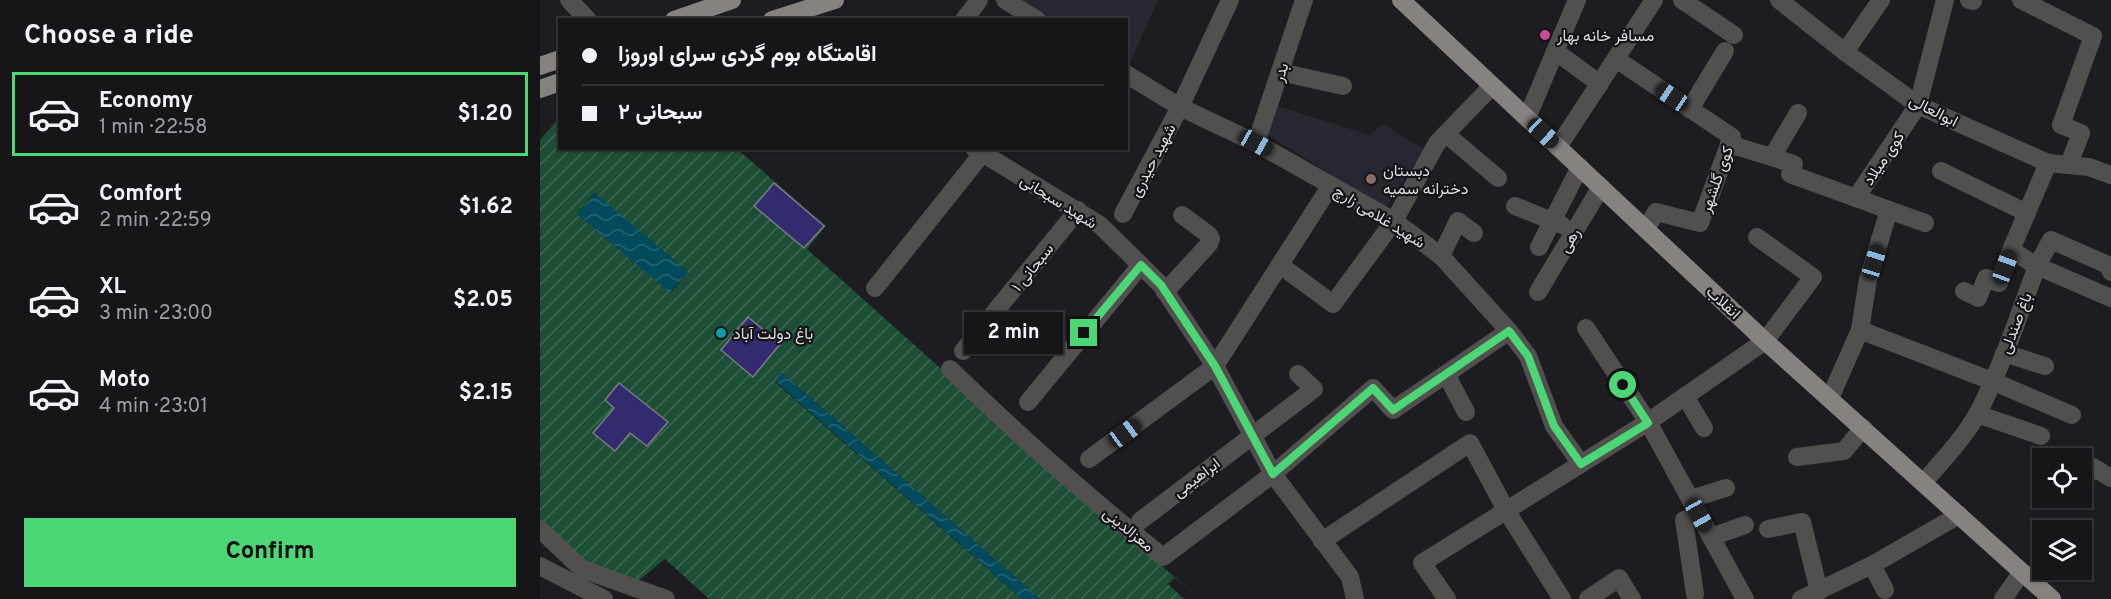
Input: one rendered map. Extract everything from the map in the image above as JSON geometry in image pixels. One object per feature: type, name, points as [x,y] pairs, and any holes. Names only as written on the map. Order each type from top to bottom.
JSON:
[{"type":"main road","points":[[680,18],[732,0]]},
{"type":"main road","points":[[778,18],[835,0]]},
{"type":"main road","name":"انقلاب","points":[[1401,0],[1765,340],[2052,599]]},
{"type":"main road","points":[[540,66],[558,60]]},
{"type":"main road","points":[[540,89],[558,83]]},
{"type":"street","points":[[569,0],[586,18]]},
{"type":"street","points":[[966,18],[979,0]]},
{"type":"street","points":[[1005,0],[1034,18]]},
{"type":"street","name":"شهید حیدری","points":[[1123,214],[1180,107],[1230,0]]},
{"type":"street","name":"بدر","points":[[1256,143],[1304,0]]},
{"type":"street","points":[[1558,147],[1654,0]]},
{"type":"street","points":[[1682,0],[1734,35]]},
{"type":"street","name":"ابوالعالی","points":[[1779,0],[1798,7],[1845,52],[1918,105],[2048,163],[2089,167],[2111,175]]},
{"type":"street","points":[[1845,52],[1881,0]]},
{"type":"street","name":"کوی میلاد","points":[[1925,223],[1856,198],[1918,105],[1946,0]]},
{"type":"street","points":[[2021,0],[2093,36],[2061,124],[2081,133],[2069,164]]},
{"type":"street","points":[[1527,118],[1574,1]]},
{"type":"street","points":[[1555,51],[1600,84]]},
{"type":"street","points":[[1690,109],[1725,51]]},
{"type":"street","name":"کوی گلشهر","points":[[1616,59],[1732,137],[1700,223],[1656,212],[1646,229]]},
{"type":"street","points":[[1280,72],[1343,86]]},
{"type":"street","name":"شهید غلامی زارچ","points":[[1128,75],[1180,107],[1256,143],[1394,221],[1441,256],[1509,331],[1528,356],[1554,426],[1581,464]]},
{"type":"street","points":[[1280,265],[1333,304],[1394,221],[1437,143],[1492,86]]},
{"type":"street","points":[[1772,157],[1798,112]]},
{"type":"street","points":[[1446,134],[1498,178]]},
{"type":"street","points":[[1729,144],[1794,164],[1790,174],[1856,198]]},
{"type":"street","points":[[875,288],[978,151]]},
{"type":"street","name":"شهید سبحانی","points":[[978,151],[1100,225],[1165,292],[1215,366],[1273,474],[1350,577],[1355,599]]},
{"type":"street","points":[[1964,291],[1978,298],[1986,278],[1999,283],[2048,163]]},
{"type":"street","points":[[1539,248],[1580,167]]},
{"type":"street","points":[[1941,171],[2027,213]]},
{"type":"street","points":[[1089,459],[1215,366],[1331,185]]},
{"type":"street","name":"رهی","points":[[1538,292],[1601,187]]},
{"type":"street","points":[[1515,206],[1574,231]]},
{"type":"street","name":"سبحانی ۱","points":[[963,351],[1078,210]]},
{"type":"street","points":[[1830,398],[1860,330],[1868,279],[1889,210]]},
{"type":"street","points":[[1165,292],[1211,239],[1209,235],[1182,215]]},
{"type":"street","points":[[1441,256],[1458,221],[1474,233]]},
{"type":"street","points":[[1447,599],[1422,563],[1648,423],[1765,340],[1813,277],[1757,237]]},
{"type":"street","name":"باغ صندلی","points":[[1923,483],[1951,451],[1977,414],[2004,353],[2037,266],[2051,240],[2108,265],[2111,272]]},
{"type":"street","points":[[2011,250],[2037,266],[2111,298]]},
{"type":"street","points":[[1028,402],[1141,265]]},
{"type":"street","points":[[1586,328],[1648,423],[1745,599]]},
{"type":"street","points":[[1860,330],[2072,415]]},
{"type":"street","points":[[1466,412],[1446,374],[1509,331]]},
{"type":"street","points":[[2004,353],[2045,366]]},
{"type":"street","name":"معزالدینی","points":[[950,369],[1006,424],[1163,557],[1273,474],[1373,388],[1393,410],[1446,374]]},
{"type":"street","name":"ابراهیمی","points":[[1140,521],[1314,389],[1298,374]]},
{"type":"street","points":[[1685,396],[1704,428]]},
{"type":"street","points":[[1977,414],[2041,436]]},
{"type":"street","points":[[1797,457],[1844,451],[1863,428]]},
{"type":"street","points":[[1322,541],[1470,443],[1506,510],[1562,599]]},
{"type":"street","points":[[2092,468],[2111,478]]},
{"type":"street","points":[[1693,597],[1684,520],[1694,507],[1726,488]]},
{"type":"street","points":[[1801,599],[1832,592],[1872,565],[1959,515]]},
{"type":"street","points":[[1768,529],[1802,522],[1832,592]]},
{"type":"street","points":[[1711,537],[1745,525]]},
{"type":"street","points":[[540,529],[582,569],[666,599]]},
{"type":"street","points":[[1872,565],[1885,590]]},
{"type":"street","points":[[540,566],[604,599]]},
{"type":"street","points":[[2003,599],[2022,572]]},
{"type":"street","points":[[1588,599],[1618,578],[1632,599]]},
{"type":"shaded area","points":[[1021,0],[1158,0],[1129,65],[1128,18],[1051,18]]},
{"type":"shaded area","name":"دبستان دخترانه سمیه","points":[[1277,106],[1370,135],[1383,124],[1424,149],[1385,209],[1266,134]]},
{"type":"green space","name":"باغ دولت آباد","points":[[558,119],[558,150],[738,150],[826,226],[807,249],[1175,577],[1168,584],[1184,599],[1040,599],[782,373],[775,382],[1022,599],[709,599],[665,559],[638,581],[585,565],[540,524],[540,140]],"holes":[[[594,193],[688,272],[671,293],[577,214]],[[619,383],[667,422],[647,446],[630,433],[614,408],[605,400]]]},
{"type":"water","points":[[595,193],[688,272],[670,293],[577,214]]},
{"type":"water","points":[[782,373],[1040,599],[1022,599],[775,381]]},
{"type":"building","points":[[774,183],[824,226],[804,248],[754,206]]},
{"type":"building","points":[[748,317],[780,344],[753,377],[721,350]]},
{"type":"building","points":[[619,383],[668,422],[647,446],[630,433],[615,451],[593,433],[614,408],[605,400]]},
{"type":"place","name":"مسافر خانه بهار","points":[[1545,35]]},
{"type":"place","name":"دبستان دخترانه سمیه","points":[[1371,179]]},
{"type":"place","name":"باغ دولت آباد","points":[[721,333]]},
{"type":"route","points":[[1084,333],[1141,265],[1161,285],[1215,366],[1273,474],[1373,388],[1393,410],[1509,331],[1528,356],[1554,426],[1581,464],[1648,423],[1623,385]]}]
